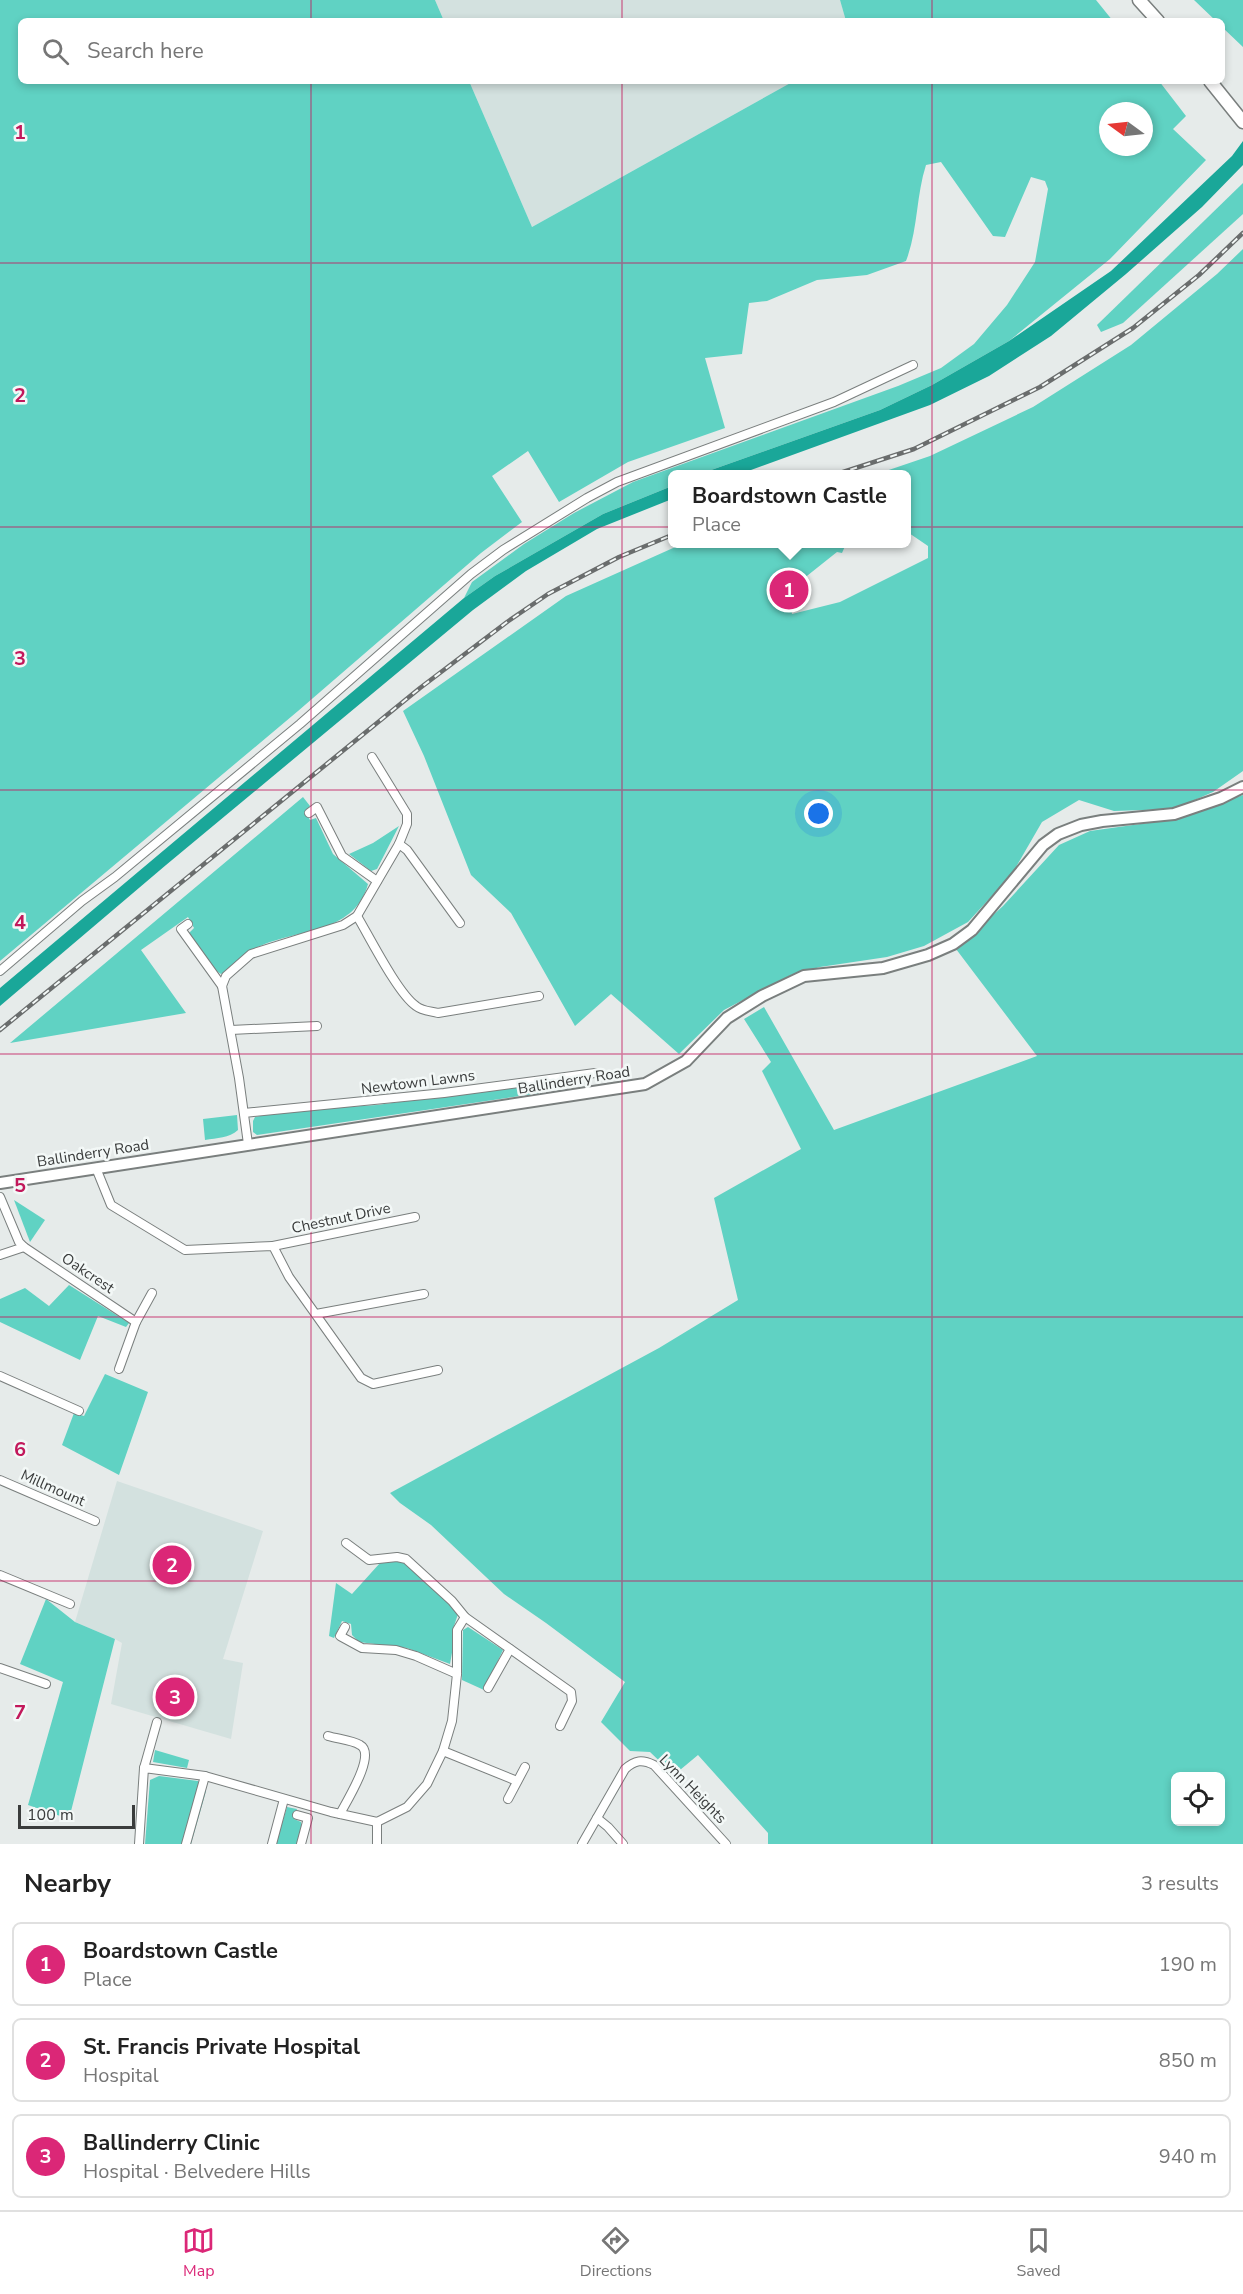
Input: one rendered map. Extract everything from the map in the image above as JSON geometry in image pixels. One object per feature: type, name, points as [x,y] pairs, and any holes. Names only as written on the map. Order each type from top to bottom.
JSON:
[{"type":"main road","points":[[1139,0],[1155,18]]},
{"type":"main road","points":[[1212,84],[1242,121]]},
{"type":"street","points":[[0,971],[300,724],[471,574],[503,550],[617,482],[834,402],[913,365]]},
{"type":"street","points":[[222,986],[226,976],[251,954],[343,925],[357,916],[399,844],[407,824],[407,814],[372,757]]},
{"type":"street","name":"Ballinderry Road","points":[[0,1183],[645,1084],[686,1061],[727,1018],[762,996],[804,976],[883,968],[928,955],[953,944],[972,930],[1043,845],[1058,834],[1081,825],[1102,821],[1174,814],[1221,798],[1243,787]]},
{"type":"street","points":[[309,813],[317,807],[342,856],[377,881]]},
{"type":"street","points":[[399,844],[407,850],[460,923]]},
{"type":"street","points":[[357,916],[399,986],[414,1005],[425,1010],[438,1013],[539,996]]},
{"type":"street","points":[[188,924],[181,929],[222,986],[248,1144]]},
{"type":"street","points":[[231,1030],[317,1026]]},
{"type":"street","name":"Newtown Lawns","points":[[244,1113],[434,1095],[595,1073]]},
{"type":"street","name":"Chestnut Drive","points":[[96,1168],[111,1205],[185,1250],[273,1246],[415,1217]]},
{"type":"street","name":"Oakcrest","points":[[0,1197],[19,1242],[24,1247],[136,1322]]},
{"type":"street","name":"Chestnut Drive","points":[[273,1246],[289,1277],[361,1378],[373,1384],[438,1370]]},
{"type":"street","points":[[0,1255],[24,1247]]},
{"type":"street","points":[[119,1369],[136,1322],[152,1293]]},
{"type":"street","points":[[316,1314],[424,1294]]},
{"type":"street","points":[[0,1376],[79,1411]]},
{"type":"street","name":"Millmount","points":[[0,1480],[95,1521]]},
{"type":"street","points":[[348,1548],[369,1560],[397,1557],[406,1559],[452,1601],[465,1617],[571,1692],[572,1701],[560,1726]]},
{"type":"street","points":[[0,1575],[70,1604]]},
{"type":"street","points":[[144,1768],[205,1776],[340,1814],[377,1822],[407,1807],[427,1784],[443,1751],[452,1721],[457,1674],[457,1630],[465,1617]]},
{"type":"street","points":[[345,1627],[340,1636],[362,1648],[406,1653],[457,1674]]},
{"type":"street","points":[[488,1689],[510,1649]]},
{"type":"street","points":[[0,1668],[46,1684]]},
{"type":"street","points":[[139,1844],[144,1768],[157,1722]]},
{"type":"street","points":[[328,1736],[362,1745],[365,1750],[365,1765],[340,1814]]},
{"type":"street","points":[[443,1751],[517,1781]]},
{"type":"street","name":"Lynn Heights","points":[[582,1844],[625,1769],[632,1762],[644,1760],[654,1765],[726,1844]]},
{"type":"street","points":[[508,1799],[525,1767]]},
{"type":"street","points":[[186,1844],[205,1776]]},
{"type":"street","points":[[272,1844],[284,1799]]},
{"type":"street","points":[[297,1815],[308,1818],[300,1844]]},
{"type":"street","points":[[597,1818],[623,1844]]},
{"type":"street","points":[[377,1822],[377,1844]]},
{"type":"shaded area","points":[[0,0],[435,0],[443,18],[18,18],[18,84],[470,84],[532,227],[789,84],[1161,84],[1186,116],[1173,129],[1206,160],[1110,259],[1009,341],[932,385],[880,410],[711,470],[668,470],[668,488],[603,514],[495,576],[464,598],[472,582],[524,544],[574,513],[633,482],[898,386],[941,368],[974,344],[1007,305],[1035,262],[1048,189],[1045,181],[1031,177],[1005,237],[993,236],[941,162],[926,165],[913,237],[906,261],[867,275],[817,280],[767,301],[749,303],[742,354],[705,358],[725,428],[628,462],[559,502],[528,451],[492,476],[522,522],[481,553],[298,711],[0,961]]},
{"type":"shaded area","points":[[435,0],[840,0],[845,18],[443,18]]},
{"type":"shaded area","points":[[840,0],[1096,0],[1111,18],[845,18]]},
{"type":"shaded area","points":[[1194,0],[1243,0],[1243,47],[1225,30],[1225,18],[1213,18]]},
{"type":"shaded area","points":[[470,84],[789,84],[532,227]]},
{"type":"shaded area","points":[[1243,141],[1243,165],[1202,207],[1051,336],[989,376],[930,405],[751,470],[711,470],[880,410],[932,385],[1009,341],[1111,271],[1232,156]]},
{"type":"shaded area","points":[[1243,183],[1243,214],[1123,323],[1101,332],[1097,325]]},
{"type":"shaded area","points":[[1243,249],[1243,771],[1213,792],[1174,809],[1114,811],[1079,800],[1042,822],[1012,874],[968,922],[924,946],[887,957],[820,967],[791,975],[724,1010],[679,1054],[611,994],[575,1026],[511,913],[471,875],[424,756],[403,711],[566,596],[673,548],[844,548],[842,553],[837,552],[788,591],[792,614],[840,602],[928,558],[928,546],[911,534],[911,470],[889,470],[930,456],[1033,407],[1131,345],[1217,274]]},
{"type":"shaded area","points":[[668,488],[668,501],[597,529],[526,571],[473,610],[0,1006],[0,988],[464,598],[495,576],[603,514]]},
{"type":"shaded area","points":[[1243,795],[1243,1844],[768,1844],[768,1833],[698,1755],[674,1775],[650,1752],[630,1751],[601,1722],[625,1682],[504,1594],[431,1525],[390,1493],[659,1348],[738,1300],[714,1198],[801,1149],[762,1071],[771,1062],[744,1019],[764,1007],[834,1130],[1037,1056],[956,949],[1003,906],[1059,845],[1090,831],[1176,819]]},
{"type":"shaded area","points":[[303,797],[310,806],[305,811],[310,820],[316,818],[333,854],[368,884],[361,901],[350,913],[320,928],[270,942],[254,949],[221,974],[215,970],[189,933],[194,928],[188,917],[141,950],[186,1013],[10,1043]]},
{"type":"shaded area","points":[[399,826],[377,869],[371,871],[349,854],[373,843]]},
{"type":"shaded area","points":[[539,1083],[540,1093],[257,1135],[253,1132],[255,1117],[286,1111],[377,1105]]},
{"type":"shaded area","points":[[237,1115],[238,1130],[227,1136],[205,1140],[203,1119]]},
{"type":"shaded area","points":[[14,1200],[45,1220],[30,1242]]},
{"type":"shaded area","points":[[69,1285],[129,1323],[126,1327],[98,1316],[80,1360],[0,1322],[0,1299],[25,1288],[49,1306]]},
{"type":"shaded area","points":[[105,1374],[148,1392],[119,1475],[62,1445],[74,1413],[84,1416]]},
{"type":"shaded area","points":[[117,1481],[263,1531],[223,1659],[243,1663],[231,1739],[111,1704],[122,1643],[75,1622]]},
{"type":"shaded area","points":[[392,1560],[404,1561],[458,1614],[453,1629],[450,1664],[407,1648],[359,1642],[352,1635],[351,1624],[342,1621],[334,1638],[329,1636],[336,1583],[352,1594],[380,1563]]},
{"type":"shaded area","points":[[46,1599],[75,1622],[115,1639],[69,1819],[28,1805],[63,1682],[20,1664]]},
{"type":"shaded area","points":[[468,1627],[503,1650],[484,1690],[462,1680],[463,1630]]},
{"type":"shaded area","points":[[155,1750],[189,1760],[187,1768],[153,1762]]},
{"type":"shaded area","points":[[159,1776],[198,1781],[206,1791],[191,1844],[145,1844],[150,1780]]},
{"type":"shaded area","points":[[287,1807],[297,1809],[294,1819],[301,1822],[302,1827],[297,1844],[276,1844]]},
{"type":"railway","points":[[849,470],[914,449],[1040,387],[1133,328],[1199,275],[1243,233]]},
{"type":"railway","points":[[0,1030],[420,688],[507,622],[548,594],[619,557],[668,537]]},
{"type":"place","name":"Boardstown Castle","points":[[789,590]]},
{"type":"place","name":"St. Francis Private Hospital","points":[[172,1565]]},
{"type":"place","name":"Ballinderry Clinic","points":[[175,1697]]}]
